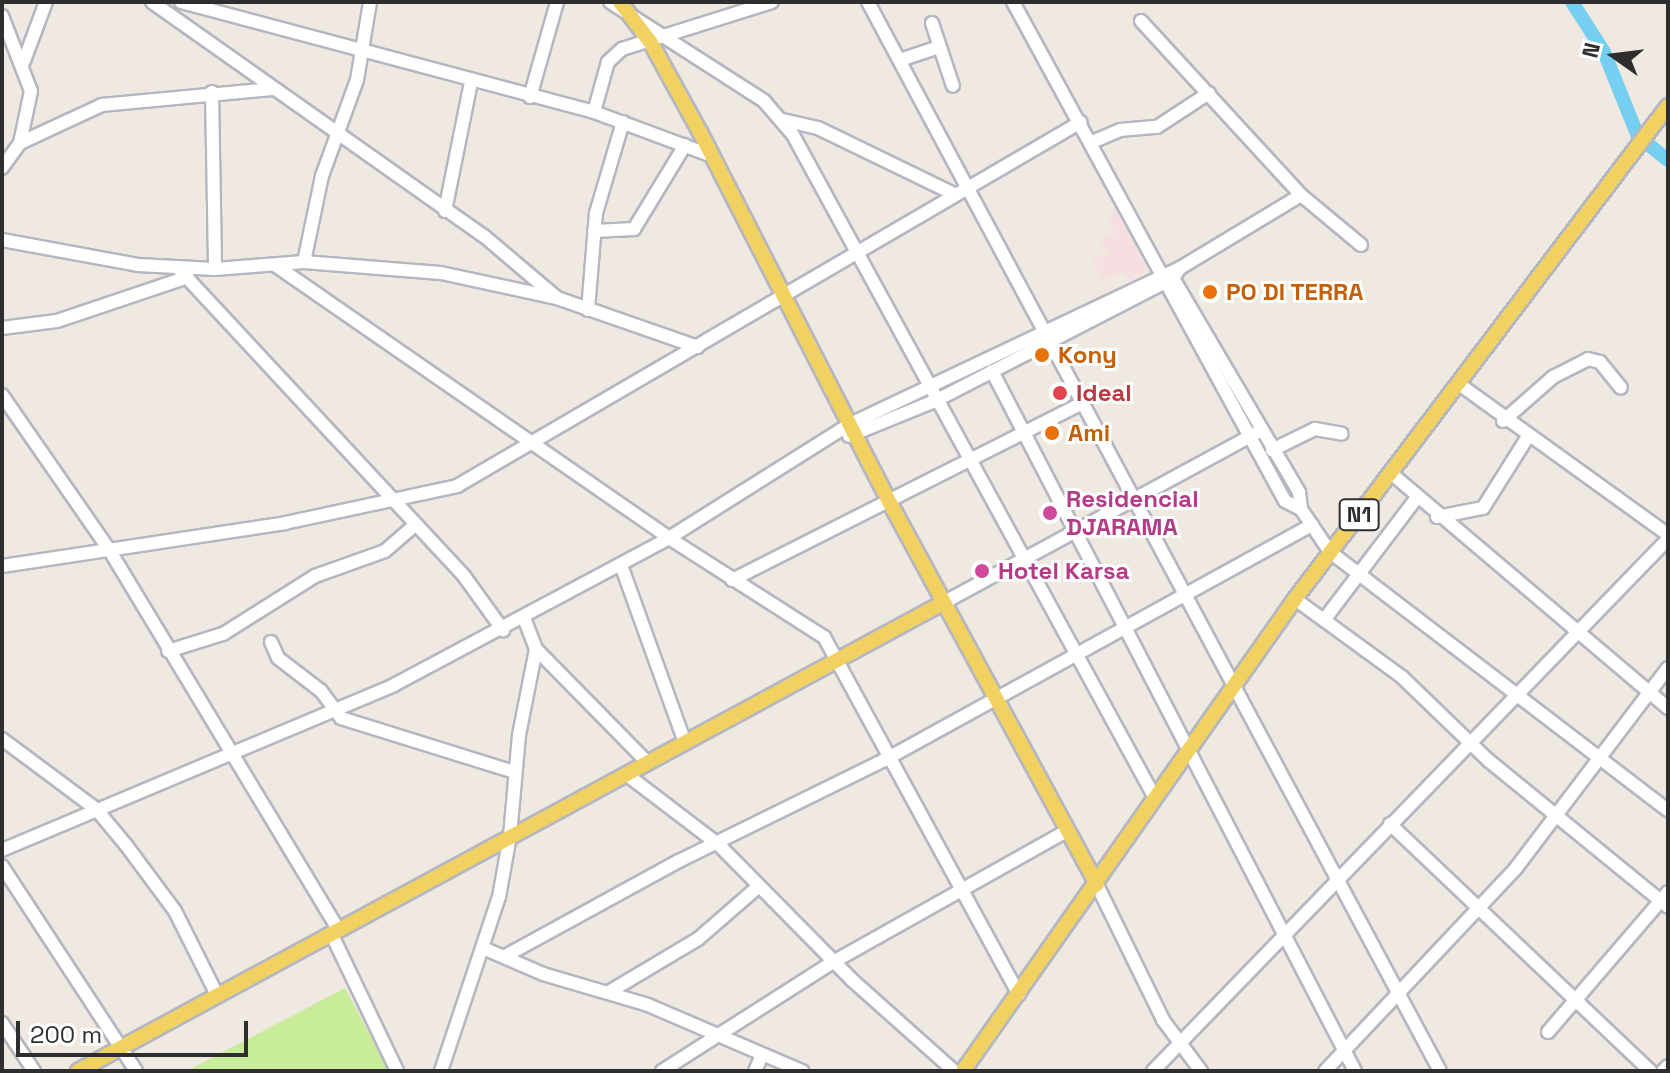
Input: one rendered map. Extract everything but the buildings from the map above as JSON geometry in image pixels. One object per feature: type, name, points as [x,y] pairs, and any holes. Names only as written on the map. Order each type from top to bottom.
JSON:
[{"type":"main road","points":[[618,4],[651,43],[890,503],[1097,885]]},
{"type":"main road","name":"N1","points":[[963,1071],[1097,885],[1295,599],[1668,106]]},
{"type":"main road","points":[[78,1071],[943,603]]},
{"type":"street","points":[[24,61],[46,2]]},
{"type":"street","points":[[152,2],[507,253],[557,298]]},
{"type":"street","points":[[181,2],[471,82],[594,112],[712,156]]},
{"type":"street","points":[[234,2],[234,17]]},
{"type":"street","points":[[304,262],[361,52],[370,2]]},
{"type":"street","points":[[530,97],[557,2]]},
{"type":"street","points":[[594,112],[614,55],[668,40],[772,2]]},
{"type":"street","points":[[868,2],[900,60],[958,191],[1047,336],[1137,495],[1190,595],[1232,690],[1339,877],[1440,1071]]},
{"type":"street","points":[[1013,2],[1156,260],[1169,275],[1299,492],[1301,509],[1330,552],[1362,571],[1668,810]]},
{"type":"street","points":[[618,4],[783,120],[818,128],[958,191]]},
{"type":"street","points":[[2,16],[24,61],[31,91],[20,143],[2,168]]},
{"type":"street","points":[[1141,21],[1301,195],[1361,245]]},
{"type":"street","points":[[932,23],[953,86]]},
{"type":"street","points":[[900,60],[939,47]]},
{"type":"street","points":[[445,211],[471,82]]},
{"type":"street","points":[[20,143],[102,105],[212,92],[271,89]]},
{"type":"street","points":[[212,92],[215,269]]},
{"type":"street","points":[[1092,142],[1120,130],[1157,127],[1209,93]]},
{"type":"street","points":[[783,120],[1155,798]]},
{"type":"street","points":[[588,310],[594,231],[623,122]]},
{"type":"street","points":[[2,566],[110,551],[457,486],[531,440],[698,347],[857,250],[1081,122]]},
{"type":"street","points":[[594,231],[634,229],[685,145]]},
{"type":"street","points":[[2,850],[336,711],[503,630],[669,538],[838,436],[933,394],[1169,275],[1301,195]]},
{"type":"street","points":[[2,240],[93,259],[201,269],[304,262],[436,272],[557,298],[698,347]]},
{"type":"street","points":[[275,265],[669,538],[732,580],[814,627],[837,662],[886,759],[1019,994]]},
{"type":"street","points":[[177,267],[183,280],[475,588],[503,630]]},
{"type":"street","points":[[2,328],[57,321],[183,280],[201,269]]},
{"type":"street","points":[[1169,275],[1248,437],[1285,501],[1301,509]]},
{"type":"street","points":[[933,394],[992,371],[1047,336]]},
{"type":"street","points":[[1503,421],[1553,377],[1588,359],[1600,362],[1621,388]]},
{"type":"street","points":[[992,371],[1073,529],[1129,628],[1187,754],[1355,1071]]},
{"type":"street","points":[[1153,1071],[1390,824],[1471,745],[1668,537],[1503,421],[1459,384]]},
{"type":"street","points":[[2,395],[110,551],[232,754],[334,931],[397,1071]]},
{"type":"street","points":[[732,580],[890,503],[969,456],[1083,403]]},
{"type":"street","points":[[1272,450],[1315,429],[1342,434]]},
{"type":"street","points":[[943,603],[1073,529],[1262,430]]},
{"type":"street","points":[[1437,517],[1483,508],[1527,438]]},
{"type":"street","points":[[1392,474],[1437,517],[1668,708]]},
{"type":"street","points":[[1324,620],[1416,499]]},
{"type":"street","points":[[168,651],[223,634],[324,572],[385,551],[415,525]]},
{"type":"street","points":[[507,955],[886,759],[1190,595],[1312,525]]},
{"type":"street","points":[[621,565],[685,743]]},
{"type":"street","points":[[1295,599],[1402,677],[1471,745],[1666,900],[1548,1032]]},
{"type":"street","points":[[524,617],[536,649],[648,763]]},
{"type":"street","points":[[271,642],[278,658],[336,711],[375,733],[514,772]]},
{"type":"street","points":[[441,1071],[483,948],[510,836],[514,772],[536,649]]},
{"type":"street","points":[[1325,1071],[1561,815],[1599,758],[1668,668]]},
{"type":"street","points":[[2,739],[96,809],[175,911],[217,995]]},
{"type":"street","points":[[626,774],[718,844],[833,962],[954,1071]]},
{"type":"street","points":[[1390,824],[1650,1071]]},
{"type":"street","points":[[662,1071],[833,962],[1066,831]]},
{"type":"street","points":[[2,866],[136,1071]]},
{"type":"street","points":[[1097,885],[1178,1044],[1201,1071]]},
{"type":"street","points":[[609,992],[698,939],[759,886]]},
{"type":"street","points":[[483,948],[507,955],[543,974],[609,992],[802,1071]]},
{"type":"street","points":[[2,1023],[34,1071]]},
{"type":"street","points":[[755,1071],[762,1055]]},
{"type":"street","points":[[1663,1071],[1668,1066]]},
{"type":"shaded area","points":[[1115,208],[1148,270],[1130,279],[1122,272],[1102,280],[1093,259],[1109,252],[1100,240],[1116,233],[1109,223]]},
{"type":"green space","points":[[345,988],[389,1071],[187,1071]]},
{"type":"waterway","points":[[1572,2],[1604,52],[1638,136],[1668,160]]},
{"type":"place","name":"PO DI TERRA","points":[[1210,292]]},
{"type":"place","name":"Kony","points":[[1042,355]]},
{"type":"place","name":"Ideal","points":[[1060,393]]},
{"type":"place","name":"Ami","points":[[1052,433]]},
{"type":"place","name":"Residencial DJARAMA","points":[[1050,513]]},
{"type":"place","name":"Hotel Karsa","points":[[982,571]]}]
